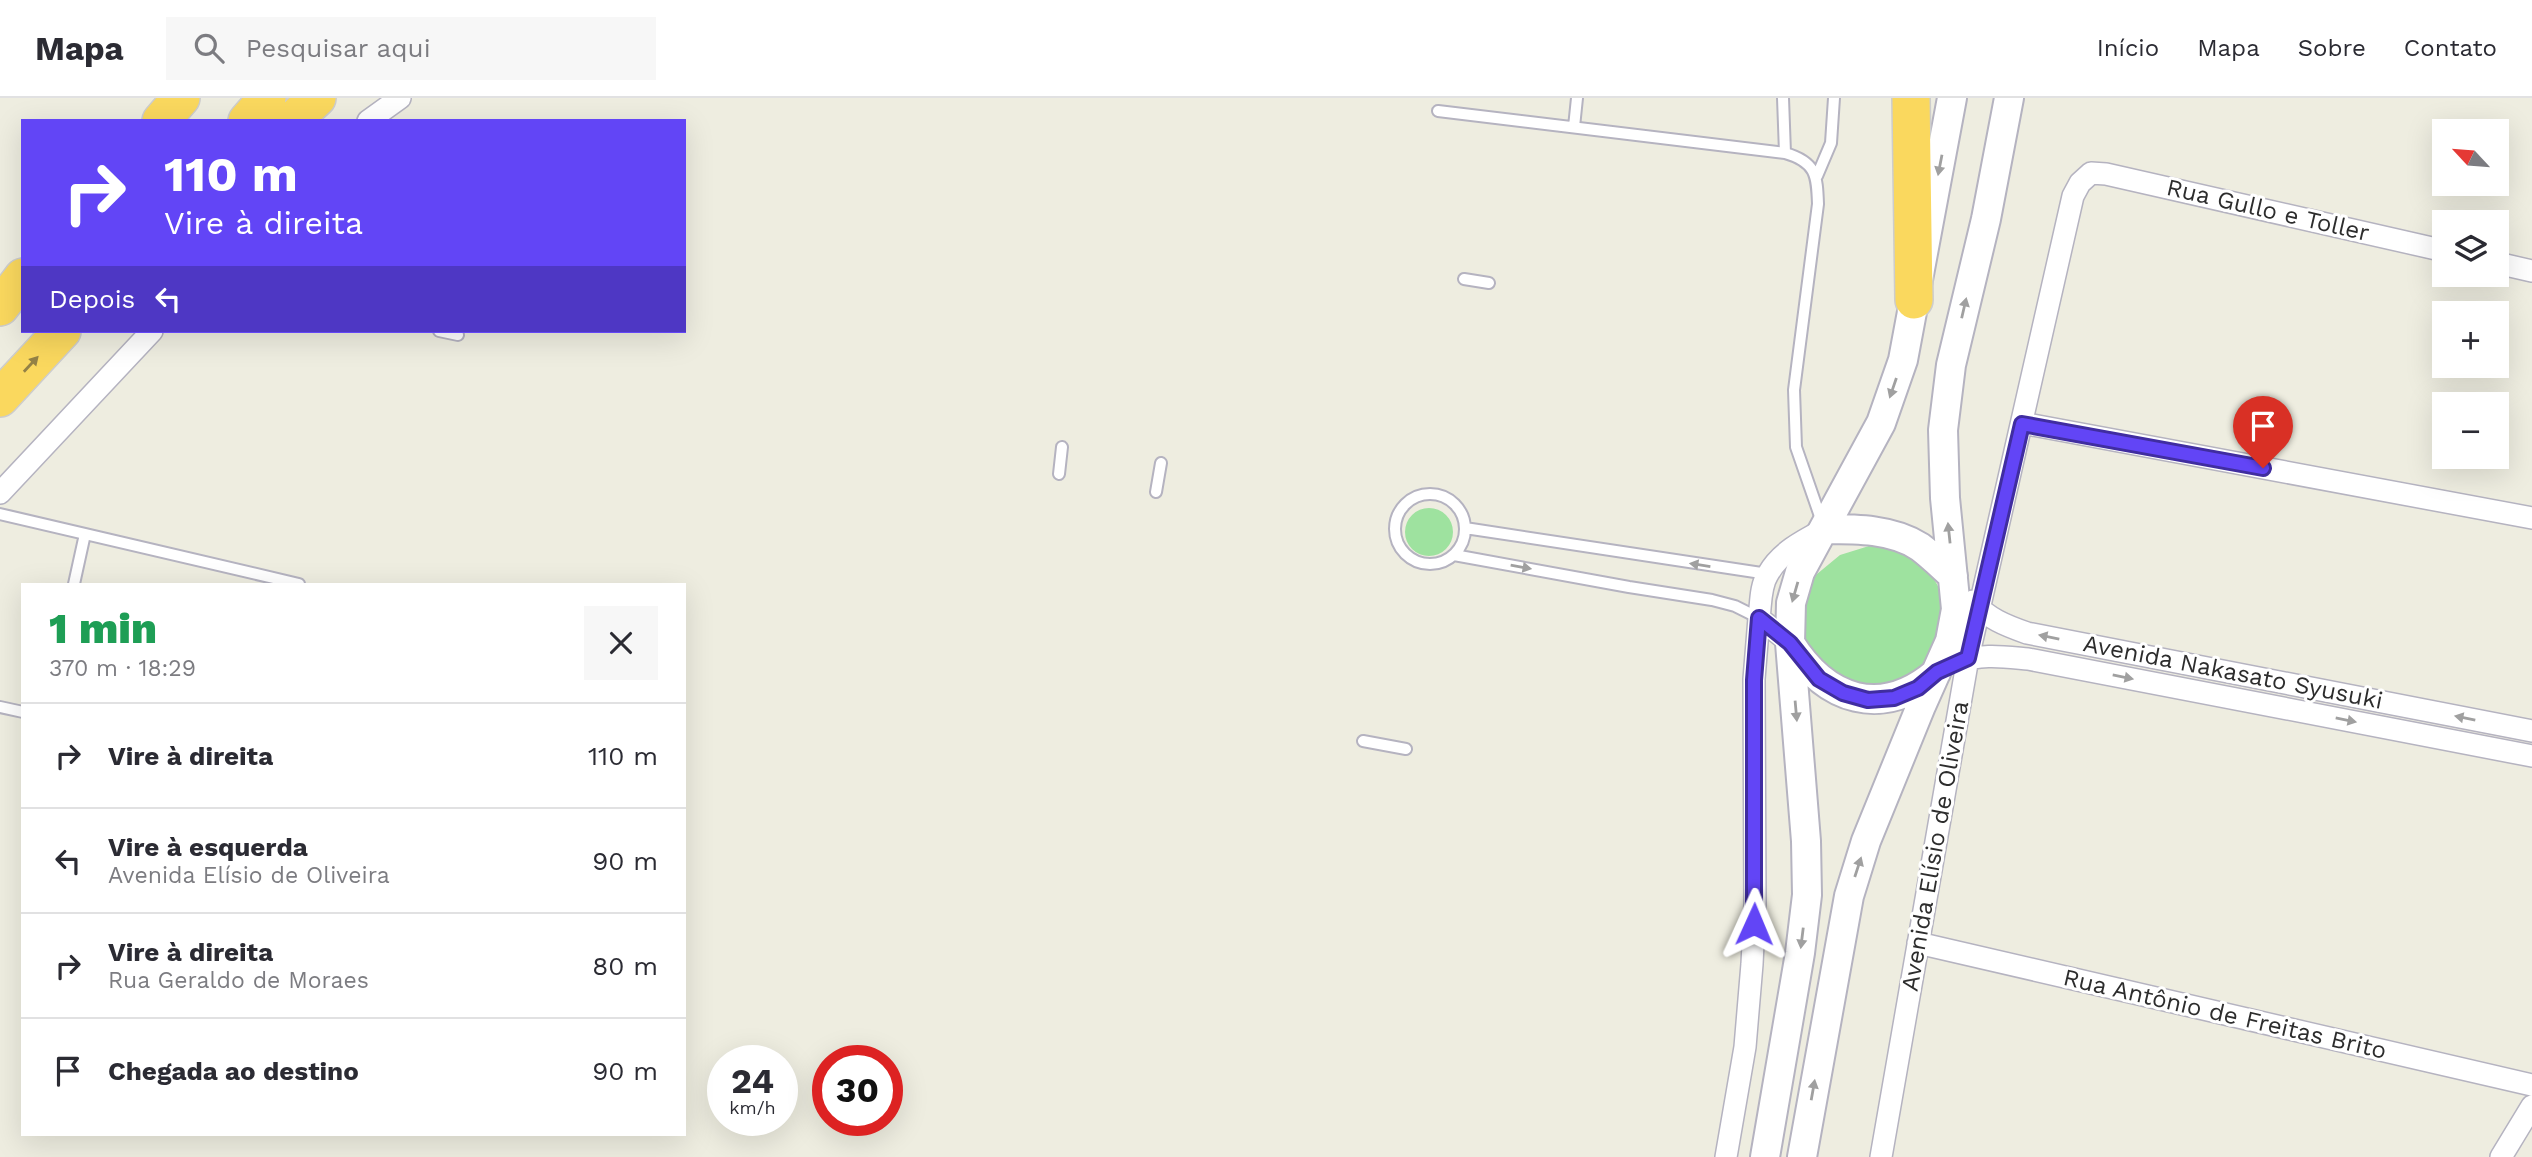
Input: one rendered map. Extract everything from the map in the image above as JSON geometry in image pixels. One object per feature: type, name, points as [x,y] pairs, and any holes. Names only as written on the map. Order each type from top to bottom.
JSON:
[{"type":"highway","points":[[146,119],[162,98]]},
{"type":"highway","points":[[163,119],[181,98]]},
{"type":"highway","points":[[249,119],[267,98]]},
{"type":"highway","points":[[294,119],[317,98]]},
{"type":"highway","points":[[1911,98],[1914,300]]},
{"type":"highway","points":[[0,307],[21,280]]},
{"type":"highway","points":[[0,398],[60,333]]},
{"type":"main road","points":[[1765,1157],[1800,953],[1807,895],[1805,828],[1790,643],[1791,603],[1800,572],[1881,423],[1903,360],[1952,98]]},
{"type":"main road","points":[[1802,1157],[1849,896],[1866,841],[1950,641],[1956,609],[1945,498],[1943,430],[1951,365],[1986,219],[2009,98]]},
{"type":"main road","points":[[1825,529],[1874,531],[1898,537],[1919,547],[1953,576]]},
{"type":"main road","points":[[1790,643],[1819,679],[1843,693],[1868,700],[1894,698],[1918,688],[1937,672]]},
{"type":"street","points":[[371,119],[400,98]]},
{"type":"street","name":"Rua Gullo e Toller","points":[[2091,173],[2118,176],[2432,248]]},
{"type":"street","name":"Avenida Elísio de Oliveira","points":[[1881,1157],[1968,658],[2073,196],[2080,183],[2091,173]]},
{"type":"street","points":[[2509,266],[2532,271]]},
{"type":"street","points":[[0,493],[150,333]]},
{"type":"street","points":[[2022,424],[2532,518]]},
{"type":"street","points":[[1726,1157],[1745,1046],[1752,964],[1755,904],[1754,680],[1759,618],[1768,574],[1796,544],[1825,529]]},
{"type":"street","name":"Avenida Nakasato Syusuki","points":[[1953,576],[1979,609],[2003,624],[2027,633],[2532,731]]},
{"type":"street","points":[[1759,618],[1790,643]]},
{"type":"street","name":"Avenida Nakasato Syusuki","points":[[1937,672],[1968,658],[1997,656],[2028,659],[2532,756]]},
{"type":"street","points":[[2197,691],[2201,666]]},
{"type":"street","name":"Rua Antônio de Freitas Brito","points":[[1918,943],[2532,1085]]},
{"type":"street","points":[[2501,1157],[2532,1106]]},
{"type":"lane","points":[[1574,127],[1577,98]]},
{"type":"lane","points":[[1783,98],[1784,153]]},
{"type":"lane","points":[[1825,529],[1796,447],[1794,390],[1818,204],[1817,176],[1831,143],[1834,98]]},
{"type":"lane","points":[[1438,111],[1784,153],[1797,156],[1817,176]]},
{"type":"lane","points":[[1464,279],[1489,283]]},
{"type":"lane","points":[[448,333],[458,335]]},
{"type":"lane","points":[[1059,474],[1062,447]]},
{"type":"lane","points":[[1156,492],[1161,463]]},
{"type":"lane","points":[[1454,555],[1464,538],[1465,528],[1458,508],[1450,500],[1436,495],[1413,498],[1401,510],[1395,528],[1400,546],[1413,559],[1428,564],[1454,555],[1712,600],[1734,606],[1759,618]]},
{"type":"lane","points":[[0,514],[295,583]]},
{"type":"lane","points":[[1465,528],[1768,574]]},
{"type":"lane","points":[[74,583],[85,534]]},
{"type":"lane","points":[[0,707],[21,712]]},
{"type":"lane","points":[[1363,741],[1406,749]]},
{"type":"green space","points":[[1429,508],[1446,515],[1453,532],[1446,549],[1429,556],[1412,549],[1405,532],[1412,515]]},
{"type":"green space","points":[[1869,546],[1895,550],[1917,561],[1926,569],[1940,590],[1947,620],[1927,670],[1865,692],[1839,684],[1804,643],[1801,616],[1808,587],[1817,574],[1840,555]]},
{"type":"route","points":[[1754,924],[1754,680],[1759,618],[1790,643],[1805,665],[1819,679],[1843,693],[1868,700],[1894,698],[1918,688],[1937,672],[1968,658],[2022,424],[2263,468]]}]
